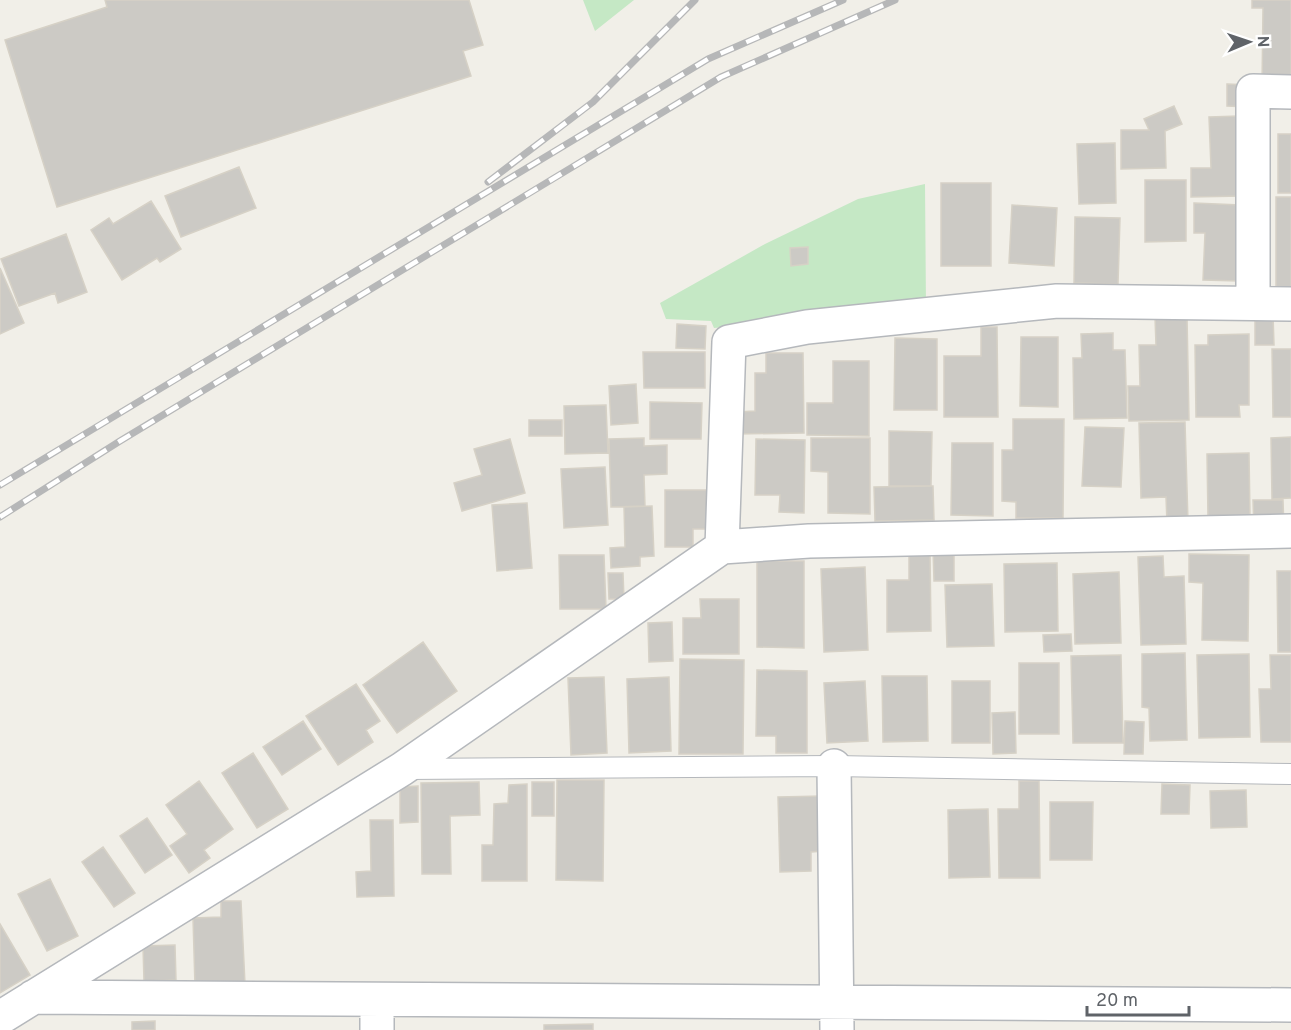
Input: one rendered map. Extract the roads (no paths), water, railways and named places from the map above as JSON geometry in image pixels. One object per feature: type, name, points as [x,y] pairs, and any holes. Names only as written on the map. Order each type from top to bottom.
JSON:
[{"type":"street","points":[[1253,303],[1253,91],[1291,92]]},
{"type":"street","points":[[722,547],[729,342],[807,327],[1057,301],[1291,304]]},
{"type":"street","points":[[0,1018],[402,769],[722,547],[809,540],[1291,531]]},
{"type":"street","points":[[834,766],[837,1016]]},
{"type":"street","points":[[33,997],[377,1015],[837,1016],[1291,1005]]},
{"type":"lane","points":[[402,769],[834,766],[1291,774]]},
{"type":"railway","points":[[488,182],[593,102],[695,0]]},
{"type":"railway","points":[[0,485],[708,59],[843,0]]},
{"type":"railway","points":[[0,517],[120,441],[721,77],[895,0]]}]
